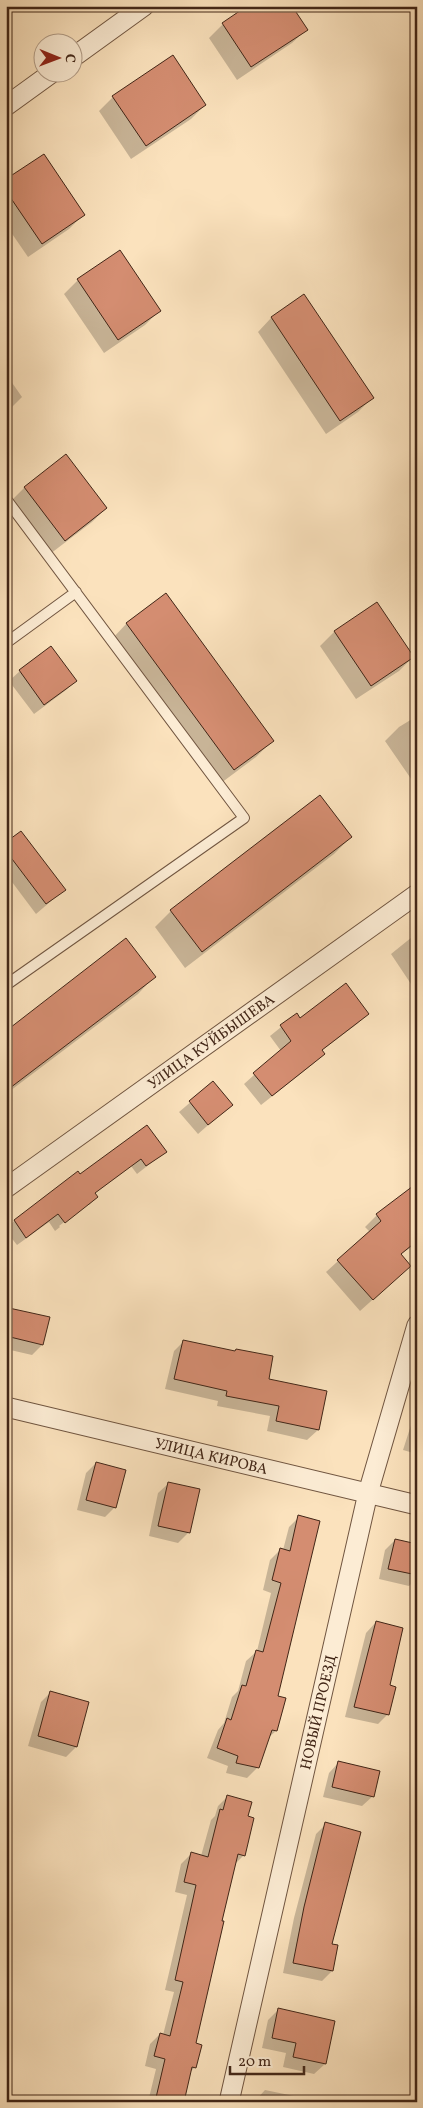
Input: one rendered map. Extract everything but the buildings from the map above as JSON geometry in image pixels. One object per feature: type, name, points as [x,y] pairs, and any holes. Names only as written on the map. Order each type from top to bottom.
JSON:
[{"type":"street","points":[[82,51],[144,6]]},
{"type":"street","points":[[6,106],[39,82]]},
{"type":"street","name":"УЛИЦА КУЙБЫШЕВА","points":[[6,1188],[417,894]]},
{"type":"street","name":"НОВЫЙ ПРОЕЗД","points":[[229,2102],[368,1493],[417,1325]]},
{"type":"street","name":"УЛИЦА КИРОВА","points":[[6,1407],[417,1505]]},
{"type":"lane","points":[[6,499],[244,818],[6,985]]},
{"type":"lane","points":[[6,644],[76,592]]}]
